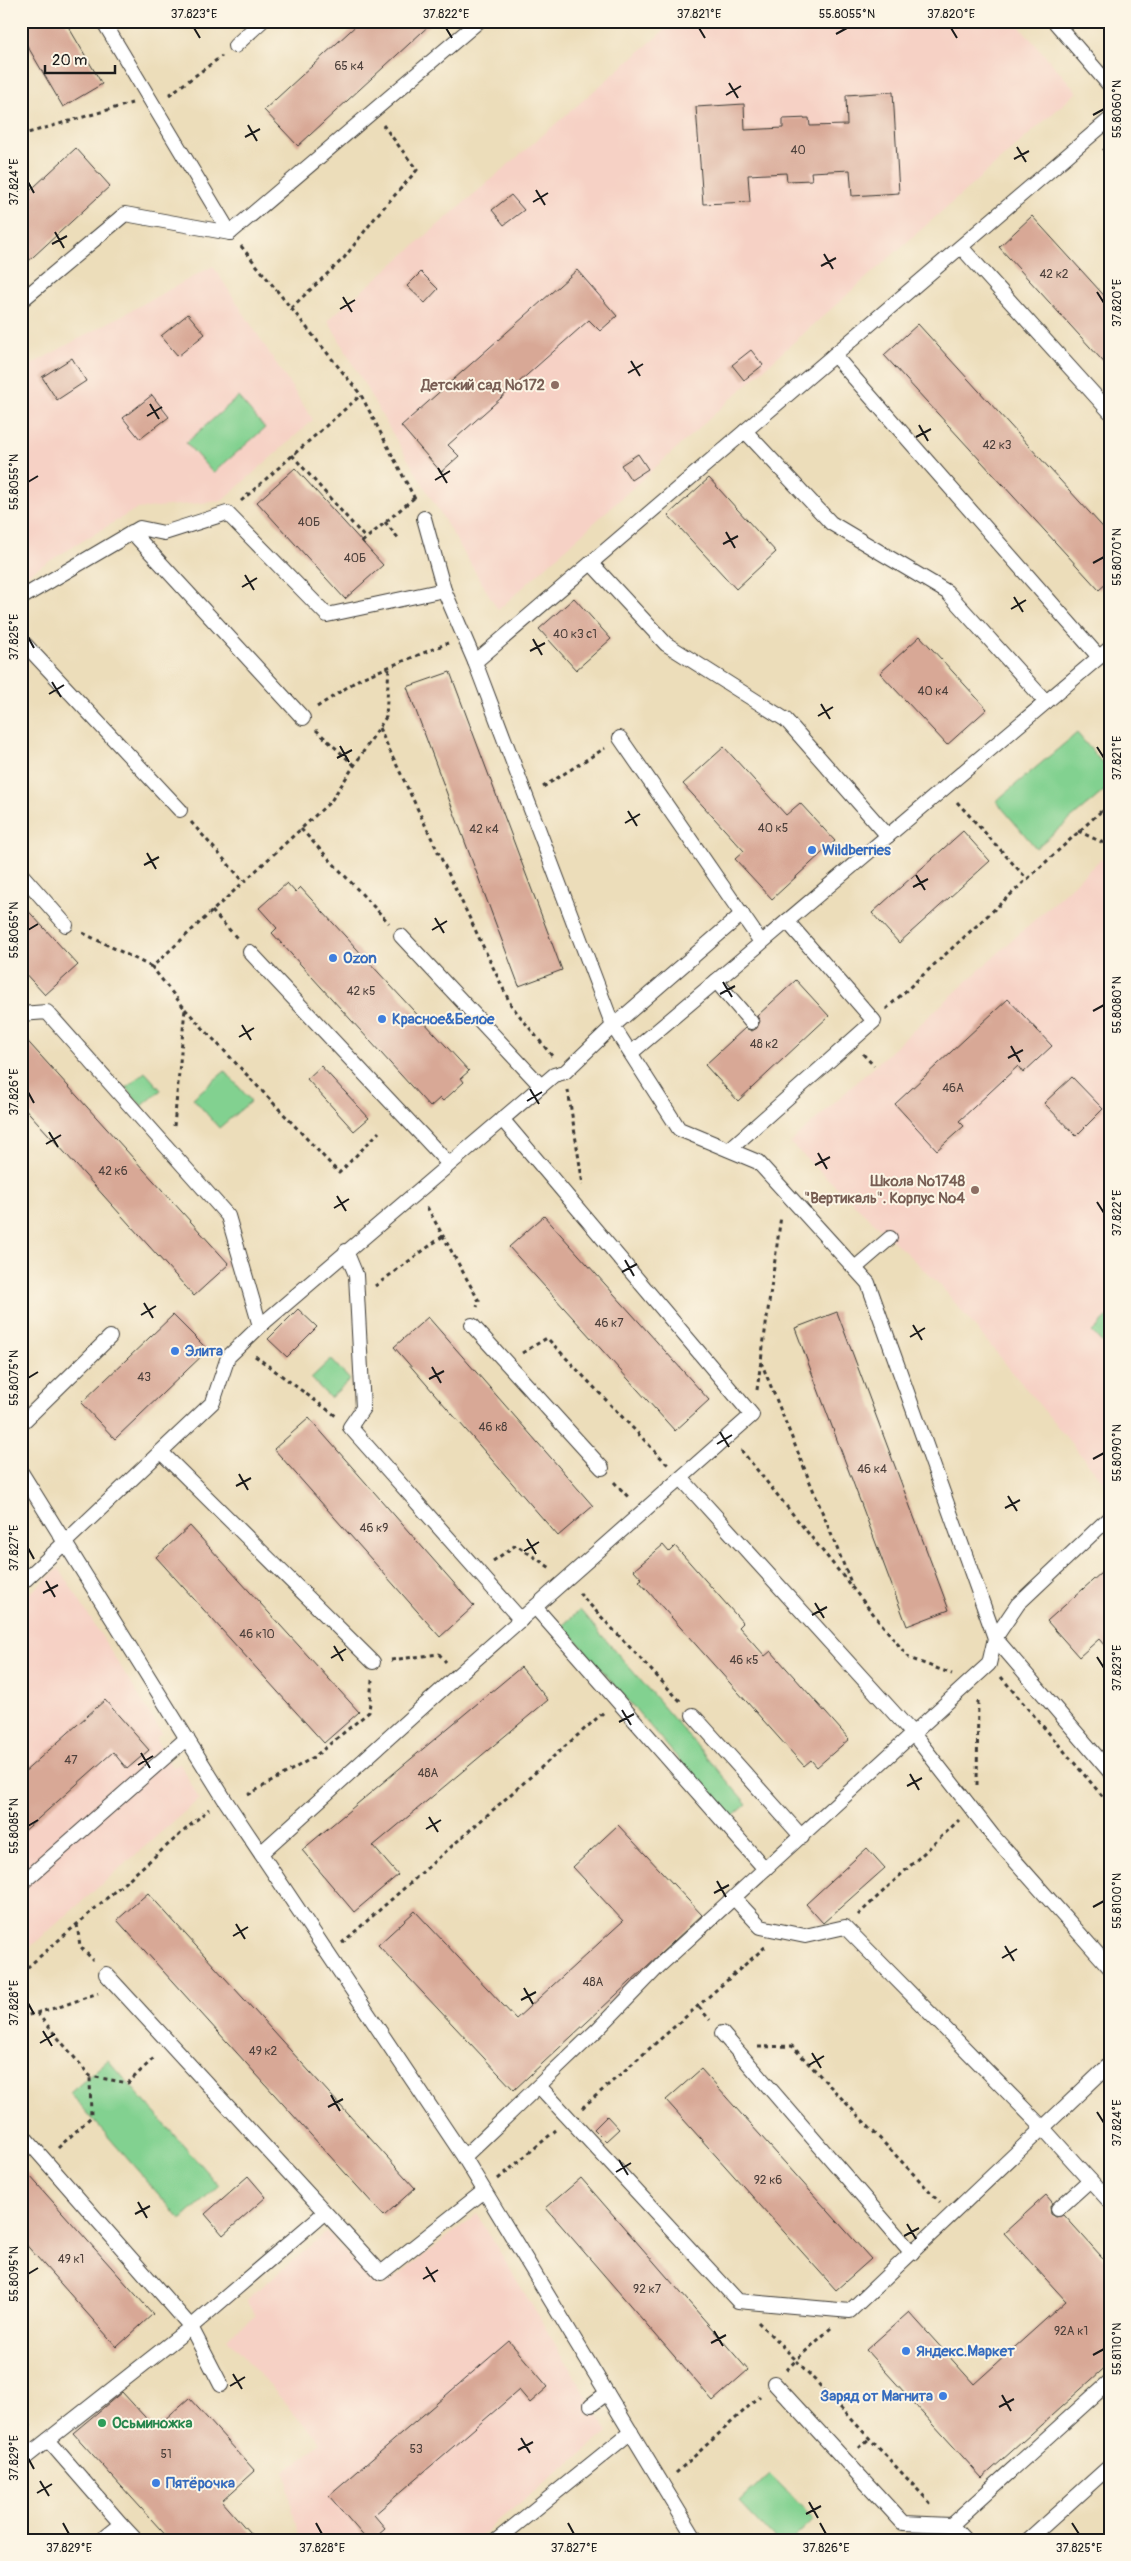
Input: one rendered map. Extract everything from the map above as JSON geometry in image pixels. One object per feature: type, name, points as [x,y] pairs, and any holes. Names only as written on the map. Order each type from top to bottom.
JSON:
[{"type":"lane","points":[[103,21],[230,233]]},
{"type":"lane","points":[[235,46],[262,21]]},
{"type":"lane","points":[[230,233],[374,113],[479,21]]},
{"type":"lane","points":[[1054,21],[1110,86]]},
{"type":"lane","points":[[475,662],[1110,119]]},
{"type":"lane","points":[[21,301],[125,214],[230,233]]},
{"type":"lane","points":[[961,247],[1110,412]]},
{"type":"lane","points":[[631,1054],[1104,653],[834,355]]},
{"type":"lane","points":[[745,430],[831,523],[947,592],[1046,702]]},
{"type":"lane","points":[[21,598],[140,528],[164,533],[227,513],[327,615],[444,590]]},
{"type":"lane","points":[[424,518],[444,590],[475,662],[613,1026],[679,1129],[758,1162],[868,1283],[995,1638],[1110,1772]]},
{"type":"lane","points":[[132,532],[303,718]]},
{"type":"lane","points":[[591,562],[666,644],[786,720],[888,836]]},
{"type":"lane","points":[[21,640],[180,810]]},
{"type":"lane","points":[[620,738],[761,942]]},
{"type":"lane","points":[[21,874],[66,925]]},
{"type":"lane","points":[[21,1584],[213,1402],[228,1357],[260,1326],[554,1075],[565,1072],[613,1026],[742,914]]},
{"type":"lane","points":[[730,1150],[874,1021],[788,921]]},
{"type":"lane","points":[[401,936],[541,1086]]},
{"type":"lane","points":[[250,952],[449,1164]]},
{"type":"lane","points":[[716,981],[751,1022]]},
{"type":"lane","points":[[21,1014],[47,1012],[228,1216],[260,1326]]},
{"type":"lane","points":[[260,1853],[566,1579],[752,1416],[502,1119]]},
{"type":"lane","points":[[855,1268],[890,1238]]},
{"type":"lane","points":[[346,1251],[356,1275],[363,1408],[350,1427],[521,1620]]},
{"type":"lane","points":[[472,1324],[602,1468]]},
{"type":"lane","points":[[21,1424],[110,1338]]},
{"type":"lane","points":[[161,1452],[373,1662]]},
{"type":"lane","points":[[21,1472],[186,1738],[260,1853],[464,2157],[696,2540]]},
{"type":"lane","points":[[681,1478],[914,1735],[971,1809],[1110,1968]]},
{"type":"lane","points":[[464,2157],[598,2029],[660,1965],[914,1735],[974,1676],[989,1664],[995,1638],[1018,1604],[1110,1516]]},
{"type":"lane","points":[[535,1607],[765,1869]]},
{"type":"lane","points":[[694,1716],[802,1837]]},
{"type":"lane","points":[[21,1884],[186,1738]]},
{"type":"lane","points":[[734,1898],[760,1927],[805,1936],[845,1927],[1043,2128],[1110,2202]]},
{"type":"lane","points":[[106,1974],[380,2273],[484,2191]]},
{"type":"lane","points":[[722,2033],[912,2253]]},
{"type":"lane","points":[[539,2086],[738,2301],[850,2311],[1110,2064]]},
{"type":"lane","points":[[21,2132],[191,2328],[221,2385]]},
{"type":"lane","points":[[1058,2209],[1090,2180]]},
{"type":"lane","points":[[21,2461],[191,2328],[324,2214]]},
{"type":"lane","points":[[951,2525],[1110,2381]]},
{"type":"lane","points":[[774,2383],[903,2522],[951,2525],[965,2540]]},
{"type":"lane","points":[[591,2404],[607,2393]]},
{"type":"lane","points":[[497,2540],[631,2432]]},
{"type":"lane","points":[[48,2440],[136,2540]]},
{"type":"lane","points":[[1028,2540],[1110,2466]]},
{"type":"lane","points":[[101,2540],[121,2524]]},
{"type":"path","points":[[21,135],[152,102],[235,46]]},
{"type":"path","points":[[291,308],[344,258],[378,214],[417,170],[374,113]]},
{"type":"path","points":[[230,233],[360,395],[424,518]]},
{"type":"path","points":[[227,513],[360,395]]},
{"type":"path","points":[[292,455],[366,539]]},
{"type":"path","points":[[362,542],[414,498]]},
{"type":"path","points":[[385,522],[400,540]]},
{"type":"path","points":[[354,765],[303,718],[360,678],[464,637]]},
{"type":"path","points":[[152,967],[330,801],[386,717],[390,666]]},
{"type":"path","points":[[379,728],[511,1005],[565,1072],[588,1220]]},
{"type":"path","points":[[526,797],[620,738]]},
{"type":"path","points":[[944,788],[1027,879]]},
{"type":"path","points":[[874,1021],[1110,803]]},
{"type":"path","points":[[180,810],[244,882]]},
{"type":"path","points":[[1102,810],[1110,819]]},
{"type":"path","points":[[300,829],[401,936]]},
{"type":"path","points":[[1078,832],[1110,846]]},
{"type":"path","points":[[212,911],[250,952]]},
{"type":"path","points":[[66,925],[152,967],[185,1009],[339,1173],[379,1132]]},
{"type":"path","points":[[172,1151],[185,1009]]},
{"type":"path","points":[[418,1190],[479,1301],[472,1324]]},
{"type":"path","points":[[752,1416],[762,1362],[785,1191]]},
{"type":"path","points":[[357,1299],[443,1236]]},
{"type":"path","points":[[506,1362],[547,1338],[681,1478]]},
{"type":"path","points":[[240,1345],[350,1427]]},
{"type":"path","points":[[762,1362],[854,1590]]},
{"type":"path","points":[[730,1436],[909,1658],[974,1676],[977,1802],[845,1927]]},
{"type":"path","points":[[602,1468],[642,1513]]},
{"type":"path","points":[[478,1571],[516,1545],[566,1579],[694,1716]]},
{"type":"path","points":[[248,1795],[314,1757],[369,1712],[373,1662],[439,1654],[458,1675]]},
{"type":"path","points":[[989,1664],[1110,1805]]},
{"type":"path","points":[[328,1954],[617,1701]]},
{"type":"path","points":[[21,1973],[212,1806]]},
{"type":"path","points":[[77,1924],[80,1946],[106,1974]]},
{"type":"path","points":[[484,2191],[768,1945]]},
{"type":"path","points":[[21,2017],[117,1986]]},
{"type":"path","points":[[37,2013],[90,2076],[91,2117],[45,2160]]},
{"type":"path","points":[[90,2076],[128,2083],[170,2044]]},
{"type":"path","points":[[735,2047],[792,2046],[932,2194]]},
{"type":"path","points":[[738,2301],[951,2525]]},
{"type":"path","points":[[663,2485],[850,2311]]},
{"type":"shaded area","points":[[675,21],[1015,21],[1077,92],[787,348],[498,610],[385,421],[328,320]]},
{"type":"shaded area","points":[[213,266],[313,420],[222,501],[136,509],[21,578],[21,370]]},
{"type":"shaded area","name":"Школа №1748 \"Вертикаль\". Корпус №4","points":[[1101,859],[1110,868],[1110,1490],[941,1286],[790,1143]]},
{"type":"shaded area","points":[[59,1568],[162,1733],[155,1738],[172,1767],[180,1764],[199,1799],[21,1955],[21,1601]]},
{"type":"shaded area","points":[[477,2214],[608,2432],[474,2540],[299,2540],[285,2472],[321,2443],[227,2338],[255,2316],[246,2300],[327,2232],[380,2289]]},
{"type":"green space","points":[[238,397],[265,428],[213,473],[186,443]]},
{"type":"green space","points":[[1077,733],[1110,772],[1110,786],[1036,848],[996,801]]},
{"type":"green space","points":[[225,1071],[251,1101],[219,1128],[193,1098]]},
{"type":"green space","points":[[145,1072],[161,1090],[142,1106],[126,1088]]},
{"type":"green space","points":[[1110,1315],[1110,1351],[1092,1332]]},
{"type":"green space","points":[[331,1359],[350,1380],[330,1398],[311,1378]]},
{"type":"green space","points":[[580,1610],[747,1804],[730,1819],[563,1625]]},
{"type":"green space","points":[[108,2060],[219,2186],[181,2220],[70,2093]]},
{"type":"green space","points":[[770,2474],[814,2519],[792,2540],[776,2540],[740,2502]]},
{"type":"building","points":[[21,21],[65,21],[102,84],[63,107],[21,35]]},
{"type":"building","points":[[361,21],[434,21],[298,146],[264,110]]},
{"type":"building","points":[[893,92],[899,193],[852,196],[850,170],[811,172],[812,180],[787,181],[786,173],[748,175],[750,202],[703,204],[696,107],[744,104],[745,130],[783,128],[783,119],[809,118],[810,126],[847,125],[846,95]]},
{"type":"building","points":[[76,148],[110,186],[21,268],[21,199]]},
{"type":"building","points":[[511,195],[524,210],[504,225],[492,210]]},
{"type":"building","points":[[1032,216],[1110,302],[1110,369],[999,247]]},
{"type":"building","points":[[577,270],[617,316],[600,331],[589,320],[448,445],[459,456],[441,472],[401,426]]},
{"type":"building","points":[[421,272],[438,289],[425,303],[407,286]]},
{"type":"building","points":[[188,314],[205,334],[178,356],[161,336]]},
{"type":"building","points":[[918,324],[1110,535],[1110,580],[1099,590],[884,355]]},
{"type":"building","points":[[751,350],[763,365],[744,380],[732,365]]},
{"type":"building","points":[[72,358],[86,381],[57,400],[42,377]]},
{"type":"building","points":[[152,395],[169,417],[140,439],[123,418]]},
{"type":"building","points":[[638,454],[648,469],[631,480],[621,465]]},
{"type":"building","points":[[295,468],[383,565],[345,599],[257,502]]},
{"type":"building","points":[[709,478],[776,552],[736,589],[668,515]]},
{"type":"building","points":[[574,598],[611,639],[576,670],[539,629]]},
{"type":"building","points":[[920,636],[987,709],[947,745],[880,673]]},
{"type":"building","points":[[450,672],[562,970],[519,986],[407,687]]},
{"type":"building","points":[[724,747],[786,815],[800,803],[835,841],[772,899],[735,859],[744,851],[683,784]]},
{"type":"building","points":[[963,831],[990,861],[899,943],[872,913]]},
{"type":"building","points":[[287,883],[295,892],[300,887],[469,1071],[461,1078],[464,1082],[443,1101],[440,1098],[430,1107],[272,933],[277,928],[259,908]]},
{"type":"building","points":[[21,903],[78,965],[45,995],[21,969]]},
{"type":"building","points":[[796,980],[829,1016],[738,1101],[705,1065],[745,1028],[752,1031],[757,1028],[760,1021],[757,1016]]},
{"type":"building","points":[[1008,999],[1052,1046],[1023,1073],[1018,1066],[959,1121],[964,1126],[937,1150],[895,1104]]},
{"type":"building","points":[[21,1034],[229,1264],[194,1296],[21,1104]]},
{"type":"building","points":[[321,1066],[369,1118],[354,1131],[307,1079]]},
{"type":"building","points":[[1072,1077],[1103,1109],[1076,1136],[1044,1103]]},
{"type":"building","points":[[544,1216],[709,1400],[675,1431],[509,1247]]},
{"type":"building","points":[[298,1309],[317,1327],[287,1357],[268,1339]]},
{"type":"building","points":[[837,1312],[949,1610],[907,1626],[795,1328]]},
{"type":"building","points":[[173,1315],[208,1350],[115,1439],[81,1403]]},
{"type":"building","points":[[428,1317],[593,1506],[558,1536],[394,1347]]},
{"type":"building","points":[[309,1418],[474,1606],[440,1637],[274,1449]]},
{"type":"building","points":[[190,1526],[359,1712],[324,1743],[156,1557]]},
{"type":"building","points":[[663,1545],[669,1552],[675,1546],[743,1623],[739,1627],[765,1656],[771,1651],[849,1739],[817,1767],[811,1760],[804,1766],[639,1581],[642,1579],[634,1570]]},
{"type":"building","points":[[1110,1565],[1110,1652],[1099,1639],[1079,1657],[1047,1621]]},
{"type":"building","points":[[521,1667],[548,1700],[373,1846],[398,1875],[354,1912],[302,1850]]},
{"type":"building","points":[[105,1700],[149,1750],[127,1769],[113,1752],[21,1834],[21,1775]]},
{"type":"building","points":[[618,1825],[702,1915],[514,2090],[378,1945],[415,1911],[516,2019],[623,1921],[573,1867]]},
{"type":"building","points":[[867,1848],[885,1868],[823,1923],[806,1904]]},
{"type":"building","points":[[148,1893],[415,2188],[384,2216],[117,1920]]},
{"type":"building","points":[[701,2069],[871,2259],[836,2290],[666,2100]]},
{"type":"building","points":[[607,2116],[619,2129],[606,2141],[594,2129]]},
{"type":"building","points":[[21,2166],[153,2314],[117,2347],[21,2239]]},
{"type":"building","points":[[248,2176],[266,2197],[223,2235],[205,2214]]},
{"type":"building","points":[[581,2178],[748,2370],[713,2401],[546,2208]]},
{"type":"building","points":[[1046,2195],[1052,2202],[1050,2207],[1051,2214],[1056,2217],[1064,2215],[1110,2266],[1110,2363],[982,2478],[866,2350],[909,2312],[974,2384],[1066,2301],[1004,2233]]},
{"type":"building","points":[[509,2341],[548,2387],[530,2403],[519,2390],[374,2515],[385,2528],[371,2540],[367,2540],[329,2496]]},
{"type":"building","points":[[122,2392],[155,2428],[189,2398],[255,2471],[222,2501],[256,2540],[170,2540],[73,2433]]},
{"type":"place","name":"Детский сад №172","points":[[555,385]]},
{"type":"place","name":"Wildberries","points":[[812,850]]},
{"type":"place","name":"Ozon","points":[[333,958]]},
{"type":"place","name":"Красное&Белое","points":[[382,1019]]},
{"type":"place","name":"Школа №1748 \"Вертикаль\". Корпус №4","points":[[975,1190]]},
{"type":"place","name":"Элита","points":[[175,1351]]},
{"type":"place","name":"Яндекс.Маркет","points":[[906,2351]]},
{"type":"place","name":"Заряд от Магнита","points":[[943,2396]]},
{"type":"place","name":"Осьминожка","points":[[102,2423]]},
{"type":"place","name":"Пятёрочка","points":[[156,2483]]}]
